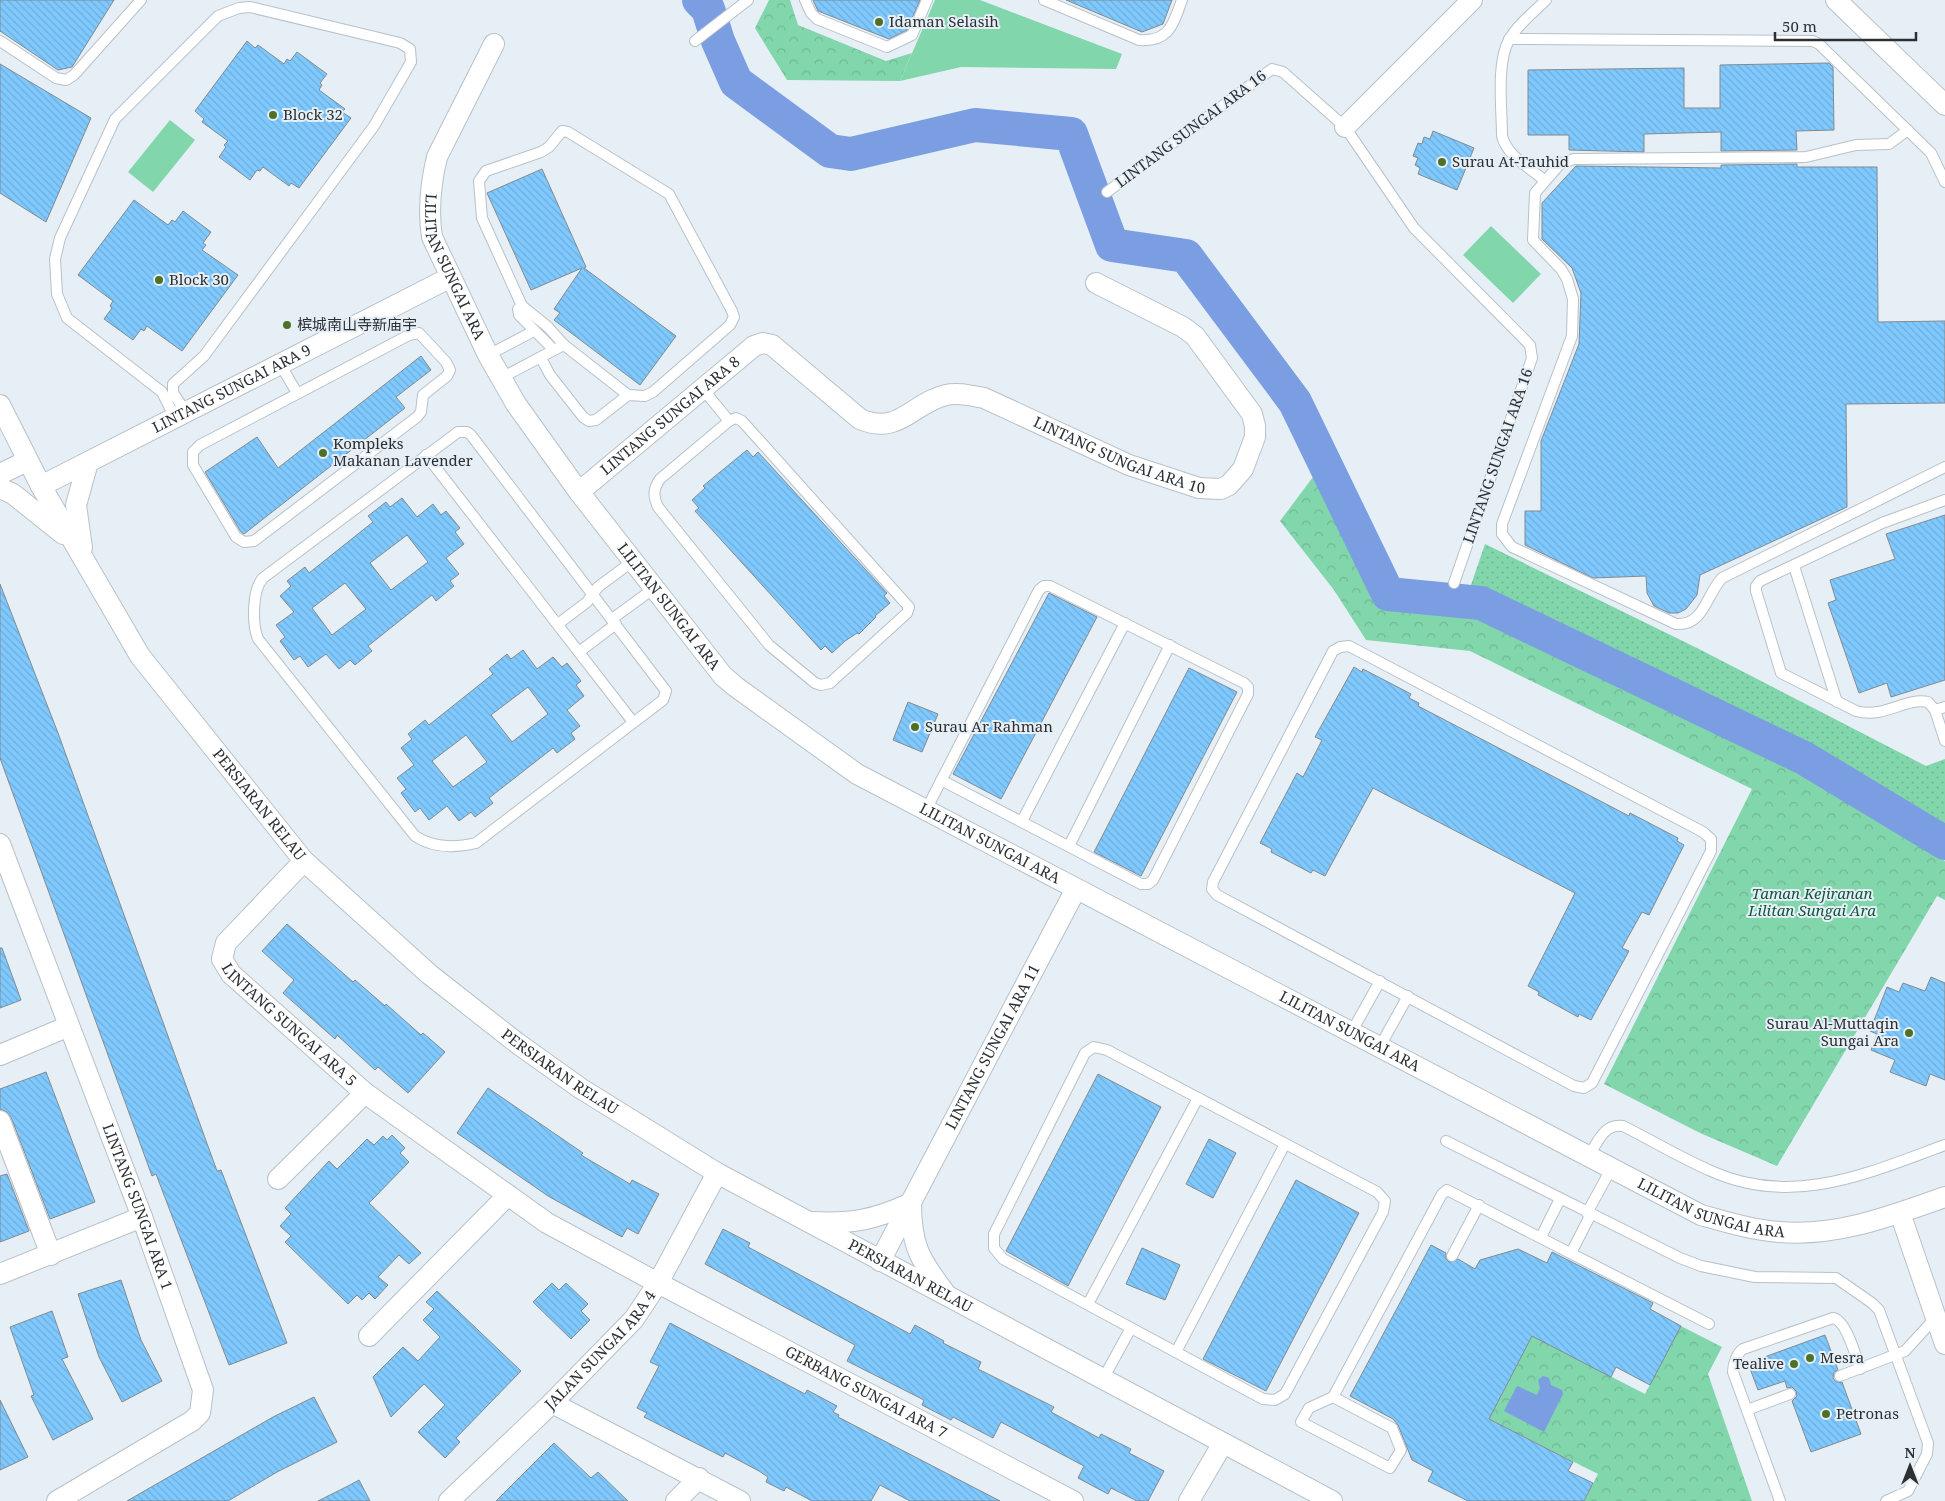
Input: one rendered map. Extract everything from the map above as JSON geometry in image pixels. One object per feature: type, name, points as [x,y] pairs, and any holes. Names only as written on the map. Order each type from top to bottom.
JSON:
[{"type":"street","points":[[1345,127],[1472,0]]},
{"type":"street","points":[[1836,0],[1945,106]]},
{"type":"street","name":"LILITAN SUNGAI ARA","points":[[494,44],[443,142],[433,173],[430,225],[432,237],[488,354],[516,404],[632,562],[723,676],[736,687],[857,774],[1700,1215],[1743,1227],[1779,1232],[1814,1233],[1843,1229],[1900,1214],[1945,1197]]},
{"type":"street","name":"LINTANG SUNGAI ARA 9","points":[[41,486],[450,278]]},
{"type":"street","name":"LINTANG SUNGAI ARA 10","points":[[763,343],[772,345],[860,419],[870,423],[890,423],[947,394],[971,395],[984,398],[1129,465],[1199,488],[1221,489],[1230,486],[1243,469],[1255,437],[1252,414],[1195,336],[1183,327],[1096,282]]},
{"type":"street","name":"LINTANG SUNGAI ARA 8","points":[[579,492],[754,346],[763,343]]},
{"type":"street","name":"PERSIARAN RELAU","points":[[0,405],[26,460],[140,656],[304,861],[429,974],[517,1043],[580,1088],[717,1173],[1332,1501]]},
{"type":"street","points":[[0,474],[26,460]]},
{"type":"street","points":[[85,562],[78,530],[76,505],[88,462]]},
{"type":"street","points":[[0,488],[13,494],[74,543]]},
{"type":"street","name":"LINTANG SUNGAI ARA 1","points":[[0,844],[142,1217],[200,1378],[203,1403],[200,1413],[192,1421],[57,1501]]},
{"type":"street","name":"LINTANG SUNGAI ARA 5","points":[[304,861],[226,943],[222,960],[231,974],[365,1094],[547,1222],[658,1283]]},
{"type":"street","name":"LINTANG SUNGAI ARA 11","points":[[880,1261],[1076,889]]},
{"type":"street","points":[[0,1054],[69,1026]]},
{"type":"street","name":"LINTANG SUNGAI ARA 5","points":[[278,1179],[365,1094]]},
{"type":"street","points":[[0,1122],[6,1155],[51,1255]]},
{"type":"street","name":"JALAN SUNGAI ARA 4","points":[[450,1501],[552,1403],[634,1318],[658,1283],[717,1173]]},
{"type":"street","points":[[369,1336],[508,1195]]},
{"type":"street","points":[[805,1221],[858,1222],[876,1218],[910,1203],[911,1226],[917,1252],[949,1298]]},
{"type":"street","points":[[1900,1214],[1945,1344]]},
{"type":"street","points":[[0,1274],[142,1217]]},
{"type":"street","name":"GERBANG SUNGAI ARA 7","points":[[658,1283],[1074,1501]]},
{"type":"street","points":[[552,1403],[740,1501]]},
{"type":"street","points":[[1189,1501],[1223,1443]]},
{"type":"street","points":[[676,1501],[699,1478]]},
{"type":"lane","points":[[0,41],[56,78],[66,80],[74,75],[141,0]]},
{"type":"lane","points":[[695,41],[748,0]]},
{"type":"lane","points":[[805,0],[811,13],[817,19],[887,47],[912,35],[927,0]]},
{"type":"lane","points":[[1044,0],[1139,40],[1147,40],[1157,39],[1168,33],[1182,0]]},
{"type":"lane","points":[[1544,180],[1510,153],[1504,145],[1502,136],[1502,63],[1509,39],[1546,0]]},
{"type":"lane","points":[[250,7],[400,43],[410,49],[411,62],[374,126],[204,356],[173,384],[173,393],[180,415],[162,392],[72,323],[59,302],[55,258],[60,238],[115,119],[218,16],[239,8],[250,7]]},
{"type":"lane","points":[[1509,39],[1813,41],[1931,153],[1945,182]]},
{"type":"lane","name":"LINTANG SUNGAI ARA 16","points":[[1107,192],[1272,69],[1283,72],[1345,127],[1414,228],[1530,345],[1533,351],[1454,583]]},
{"type":"lane","points":[[1908,130],[1889,144],[1856,145],[1806,157],[1574,159],[1560,164],[1544,180],[1535,193],[1533,240],[1561,269],[1567,279],[1573,299],[1572,336],[1502,524],[1502,534],[1512,547],[1676,624],[1684,624],[1695,620],[1702,612],[1715,586],[1722,578],[1945,467]]},
{"type":"lane","points":[[562,131],[568,132],[669,194],[734,318],[730,325],[645,396],[628,395],[564,345],[548,327],[522,306],[482,218],[480,181],[486,171],[541,152],[549,147],[562,131]]},
{"type":"lane","points":[[522,306],[518,308],[518,313],[534,332],[554,350]]},
{"type":"lane","points":[[488,354],[534,332]]},
{"type":"lane","points":[[418,333],[446,362],[450,370],[447,376],[423,395],[421,412],[417,417],[254,541],[244,542],[236,536],[193,465],[193,452],[200,445],[297,393],[408,335],[418,333]]},
{"type":"lane","points":[[501,378],[564,345]]},
{"type":"lane","points":[[541,358],[550,375],[583,417],[589,421],[596,420],[628,395]]},
{"type":"lane","points":[[280,364],[297,393]]},
{"type":"lane","points":[[703,389],[729,421]]},
{"type":"lane","points":[[736,418],[742,421],[909,607],[907,613],[830,683],[821,685],[815,683],[769,645],[658,507],[654,491],[660,479],[729,421],[736,418]]},
{"type":"lane","points":[[458,432],[467,432],[471,435],[666,691],[663,700],[476,843],[461,846],[432,844],[415,836],[258,639],[254,625],[259,582],[426,455],[458,432]]},
{"type":"lane","points":[[426,455],[634,722]]},
{"type":"lane","points":[[1945,500],[1882,523],[1760,581],[1756,586],[1780,673],[1837,702],[1867,714],[1876,714],[1923,701],[1932,704],[1940,708],[1945,741]]},
{"type":"lane","points":[[558,624],[587,602],[598,587],[632,562]]},
{"type":"lane","points":[[1794,566],[1837,702]]},
{"type":"lane","points":[[926,810],[941,780],[1039,590],[1044,586],[1050,586],[1170,645],[1244,683],[1248,687],[1248,694],[1153,880],[1148,884],[1141,884],[941,780]]},
{"type":"lane","points":[[579,652],[654,589]]},
{"type":"lane","points":[[1022,821],[1124,623]]},
{"type":"lane","points":[[1069,846],[1170,645]]},
{"type":"lane","points":[[1349,646],[1695,827],[1710,839],[1710,851],[1592,1083],[1584,1088],[1574,1086],[1380,981],[1217,895],[1212,889],[1213,882],[1328,660],[1333,651],[1340,647],[1349,646]]},
{"type":"lane","points":[[1351,1033],[1380,981]]},
{"type":"lane","points":[[1379,1048],[1408,996]]},
{"type":"lane","points":[[1094,1047],[1107,1050],[1285,1144],[1377,1192],[1385,1201],[1383,1212],[1285,1394],[1275,1400],[1263,1399],[1003,1259],[994,1248],[994,1234],[1085,1053],[1094,1047]]},
{"type":"lane","points":[[1088,1304],[1198,1098]]},
{"type":"lane","points":[[1588,1157],[1607,1128],[1614,1125],[1623,1126],[1712,1172],[1752,1184],[1793,1187],[1817,1186],[1851,1179],[1945,1145]]},
{"type":"lane","points":[[1446,1141],[1680,1258],[1725,1272],[1755,1277],[1836,1278],[1876,1306],[1928,1443],[1927,1454],[1908,1492],[1886,1501]]},
{"type":"lane","points":[[1176,1352],[1285,1144]]},
{"type":"lane","points":[[1571,1253],[1611,1169]]},
{"type":"lane","points":[[1333,1397],[1392,1428],[1401,1450],[1390,1468],[1303,1424],[1302,1419],[1309,1408],[1333,1397],[1442,1194],[1447,1190],[1709,1324]]},
{"type":"lane","points":[[1541,1237],[1560,1199]]},
{"type":"lane","points":[[1452,1256],[1479,1205]]},
{"type":"lane","points":[[1840,1376],[1896,1355],[1910,1347],[1936,1317]]},
{"type":"lane","points":[[1780,1501],[1733,1368],[1740,1351],[1828,1318],[1837,1319],[1844,1326],[1860,1369]]},
{"type":"lane","points":[[1103,1379],[1131,1328]]},
{"type":"lane","points":[[1747,1410],[1790,1394]]},
{"type":"green space","points":[[769,0],[790,0],[798,25],[886,61],[912,53],[900,81],[787,80],[755,28]]},
{"type":"green space","points":[[935,0],[980,0],[1122,54],[1116,69],[961,67],[900,81]]},
{"type":"green space","points":[[170,120],[195,140],[153,192],[128,172]]},
{"type":"green space","points":[[1491,226],[1541,274],[1513,303],[1463,255]]},
{"type":"green space","name":"Taman Kejiranan Lilitan Sungai Ara","points":[[1316,473],[1383,604],[1475,611],[1796,772],[1945,861],[1945,900],[1937,896],[1777,1166],[1700,1133],[1604,1084],[1752,789],[1470,651],[1366,640],[1334,590],[1280,521]]},
{"type":"green space","points":[[1485,544],[1697,648],[1926,766],[1945,759],[1945,828],[1794,737],[1471,585]]},
{"type":"green space","points":[[1681,1326],[1722,1347],[1708,1374],[1752,1501],[1584,1501],[1598,1474],[1489,1419],[1532,1336],[1645,1394]]},
{"type":"water","points":[[1543,1376],[1549,1378],[1551,1385],[1562,1390],[1563,1394],[1544,1432],[1504,1411],[1517,1386],[1537,1395],[1540,1388],[1538,1380]]},
{"type":"building","points":[[0,0],[114,0],[72,67],[58,70],[0,31]]},
{"type":"building","name":"Idaman Selasih","points":[[813,0],[920,0],[907,30],[889,39],[818,11]]},
{"type":"building","points":[[1066,0],[1172,0],[1163,24],[1142,32]]},
{"type":"building","name":"Block 32","points":[[247,41],[255,48],[258,45],[284,64],[287,59],[290,61],[297,52],[327,74],[320,83],[322,85],[319,90],[345,109],[342,112],[351,118],[299,188],[291,183],[289,186],[263,167],[260,171],[257,170],[250,180],[219,157],[226,147],[224,145],[228,141],[202,122],[204,119],[195,111]]},
{"type":"building","points":[[1829,63],[1833,67],[1834,130],[1796,131],[1797,150],[1721,151],[1721,132],[1644,134],[1644,152],[1569,150],[1569,135],[1528,135],[1528,70],[1684,68],[1684,108],[1720,108],[1720,65]]},
{"type":"building","points":[[0,64],[91,118],[46,222],[0,193]]},
{"type":"building","name":"Surau At-Tauhid","points":[[1433,131],[1474,148],[1457,190],[1418,174],[1420,168],[1415,165],[1418,158],[1413,156],[1418,143],[1422,144],[1424,137],[1430,139]]},
{"type":"building","points":[[1797,164],[1797,167],[1877,167],[1878,322],[1945,321],[1945,403],[1846,404],[1847,507],[1700,575],[1697,595],[1686,609],[1678,613],[1669,613],[1654,606],[1647,593],[1646,576],[1593,578],[1525,545],[1525,511],[1541,511],[1541,441],[1579,344],[1581,293],[1572,268],[1542,239],[1542,203],[1576,166],[1721,168],[1721,165]]},
{"type":"building","points":[[542,169],[586,267],[584,268],[676,336],[640,385],[554,320],[560,313],[554,309],[582,268],[531,290],[487,193]]},
{"type":"building","name":"Block 30","points":[[134,200],[168,225],[172,220],[175,222],[183,211],[211,232],[203,243],[206,245],[202,250],[238,275],[182,351],[147,326],[144,331],[141,329],[133,340],[104,319],[112,308],[110,306],[113,301],[78,275]]},
{"type":"building","name":"Kompleks Makanan Lavender","points":[[421,356],[431,370],[396,397],[405,408],[244,534],[241,532],[205,472],[257,437],[278,468]]},
{"type":"building","points":[[747,450],[753,457],[758,452],[887,593],[884,596],[890,603],[859,634],[857,633],[845,641],[832,653],[825,646],[821,650],[695,511],[699,508],[692,500],[705,488],[703,486]]},
{"type":"building","points":[[402,498],[417,517],[433,504],[441,515],[446,511],[460,528],[455,532],[464,544],[446,558],[459,574],[450,581],[454,586],[436,601],[432,595],[368,646],[372,651],[355,665],[350,660],[339,669],[326,654],[308,667],[300,656],[294,660],[280,641],[285,637],[276,625],[294,612],[280,596],[291,586],[287,581],[305,567],[309,573],[373,522],[368,516],[386,502],[390,507]],"holes":[[[407,535],[428,562],[391,590],[370,563]],[[345,583],[366,609],[332,635],[312,608]]]},
{"type":"building","points":[[1945,515],[1945,680],[1891,697],[1887,683],[1859,693],[1828,603],[1836,600],[1830,580],[1895,559],[1886,534]]},
{"type":"building","points":[[0,584],[58,733],[217,1171],[221,1170],[287,1343],[229,1365],[156,1174],[152,1176],[0,758]]},
{"type":"building","points":[[1049,593],[1097,617],[1001,799],[953,774]]},
{"type":"building","points":[[523,650],[537,669],[553,657],[562,667],[567,663],[581,681],[576,685],[584,696],[567,710],[580,726],[571,733],[575,739],[557,753],[553,748],[489,798],[493,803],[475,817],[471,812],[459,821],[447,806],[429,820],[420,808],[415,812],[401,793],[406,789],[397,778],[414,765],[401,748],[412,739],[408,734],[425,720],[429,725],[493,674],[489,669],[507,654],[511,659]],"holes":[[[528,687],[548,714],[512,742],[491,715]],[[466,735],[487,762],[453,787],[432,761]]]},
{"type":"building","points":[[1354,667],[1362,672],[1363,669],[1411,694],[1409,698],[1419,703],[1418,706],[1629,816],[1630,813],[1678,838],[1677,841],[1684,845],[1649,915],[1642,912],[1622,948],[1629,951],[1591,1020],[1579,1014],[1578,1017],[1538,995],[1539,992],[1528,986],[1575,893],[1373,788],[1325,876],[1313,870],[1311,873],[1271,852],[1272,849],[1260,843],[1297,773],[1303,777],[1322,740],[1315,737]]},
{"type":"building","points":[[1189,668],[1237,692],[1141,876],[1094,852]]},
{"type":"building","name":"Surau Ar Rahman","points":[[908,702],[938,714],[922,752],[893,740]]},
{"type":"building","points":[[287,924],[353,982],[355,980],[421,1035],[423,1033],[445,1052],[408,1093],[378,1067],[375,1070],[337,1035],[335,1039],[283,993],[294,980],[262,951]]},
{"type":"building","points":[[0,948],[2,948],[21,1000],[0,1008]]},
{"type":"building","name":"Surau Al-Muttaqin Sungai Ara","points":[[1931,977],[1945,983],[1945,1080],[1930,1074],[1926,1086],[1890,1072],[1895,1060],[1871,1050],[1877,1034],[1870,1031],[1887,987],[1899,992],[1903,983],[1925,991]]},
{"type":"building","points":[[46,1072],[95,1202],[50,1219],[11,1117],[7,1112],[0,1109],[0,1089]]},
{"type":"building","points":[[1098,1074],[1161,1107],[1068,1286],[1006,1251]]},
{"type":"building","points":[[488,1088],[583,1153],[581,1155],[630,1184],[632,1180],[659,1194],[638,1234],[627,1228],[622,1237],[548,1196],[457,1133]]},
{"type":"building","points":[[392,1135],[405,1148],[400,1153],[409,1162],[369,1203],[421,1253],[409,1264],[399,1255],[378,1277],[388,1285],[375,1299],[369,1293],[362,1300],[357,1295],[348,1304],[285,1242],[291,1236],[280,1226],[291,1214],[285,1208],[329,1161],[337,1169],[367,1139],[374,1145],[383,1136],[387,1140]]},
{"type":"building","points":[[1209,1139],[1236,1153],[1213,1198],[1186,1184]]},
{"type":"building","points":[[7,1174],[29,1231],[0,1242],[0,1176]]},
{"type":"building","points":[[1296,1180],[1359,1213],[1266,1391],[1203,1359]]},
{"type":"building","points":[[723,1229],[750,1243],[748,1247],[910,1334],[915,1325],[944,1341],[943,1343],[981,1362],[978,1369],[1054,1407],[1051,1412],[1099,1438],[1101,1434],[1131,1449],[1129,1453],[1164,1471],[1148,1501],[1137,1501],[1111,1488],[1108,1494],[1078,1478],[1084,1466],[1001,1422],[993,1438],[953,1417],[951,1420],[922,1405],[924,1400],[847,1361],[855,1345],[705,1264]]},
{"type":"building","points":[[1431,1245],[1446,1253],[1446,1259],[1449,1262],[1458,1259],[1475,1269],[1480,1260],[1518,1249],[1547,1263],[1552,1252],[1653,1303],[1650,1309],[1681,1326],[1650,1385],[1616,1367],[1611,1377],[1532,1336],[1489,1419],[1573,1462],[1568,1471],[1593,1483],[1584,1501],[1468,1501],[1428,1481],[1433,1471],[1412,1460],[1398,1425],[1393,1419],[1350,1396]]},
{"type":"building","points":[[1142,1248],[1180,1265],[1165,1300],[1126,1284]]},
{"type":"building","points":[[121,1280],[141,1340],[162,1381],[122,1402],[99,1357],[78,1294]]},
{"type":"building","points":[[552,1283],[559,1290],[566,1283],[588,1304],[581,1311],[590,1320],[571,1339],[533,1302]]},
{"type":"building","points":[[437,1291],[521,1371],[456,1438],[460,1442],[445,1458],[418,1432],[445,1405],[424,1384],[391,1417],[373,1377],[403,1347],[418,1361],[440,1337],[423,1320],[434,1309],[426,1302]]},
{"type":"building","points":[[52,1311],[68,1357],[62,1359],[93,1419],[53,1440],[31,1396],[34,1395],[10,1327]]},
{"type":"building","points":[[670,1323],[805,1394],[807,1390],[837,1406],[833,1412],[839,1415],[838,1417],[1000,1501],[910,1501],[880,1485],[871,1501],[812,1501],[786,1487],[784,1491],[766,1482],[768,1477],[725,1453],[723,1457],[644,1417],[647,1413],[637,1408],[659,1366],[650,1362]]},
{"type":"building","name":"Petronas","points":[[1825,1335],[1838,1370],[1834,1372],[1833,1378],[1836,1382],[1842,1382],[1861,1434],[1811,1452],[1792,1401],[1797,1396],[1796,1391],[1792,1387],[1787,1388],[1785,1381],[1758,1390],[1748,1363]]},
{"type":"building","points":[[314,1397],[337,1442],[277,1472],[228,1501],[127,1501],[273,1417]]},
{"type":"building","points":[[0,1400],[28,1457],[0,1470]]},
{"type":"building","points":[[554,1443],[591,1478],[598,1472],[628,1501],[496,1501]]},
{"type":"building","points":[[359,1480],[370,1501],[318,1501],[350,1485]]},
{"type":"waterway","points":[[699,0],[708,9],[718,41],[736,82],[830,151],[851,154],[975,125],[1071,134],[1112,245],[1186,256],[1295,402],[1388,594],[1481,603],[1804,758],[1945,843]]},
{"type":"place","name":"Idaman Selasih","points":[[879,22]]},
{"type":"place","name":"Block 32","points":[[273,115]]},
{"type":"place","name":"Surau At-Tauhid","points":[[1442,162]]},
{"type":"place","name":"Block 30","points":[[159,280]]},
{"type":"place","name":"槟城南山寺新庙宇","points":[[287,325]]},
{"type":"place","name":"Kompleks Makanan Lavender","points":[[323,453]]},
{"type":"place","name":"Surau Ar Rahman","points":[[915,727]]},
{"type":"place","name":"Surau Al-Muttaqin Sungai Ara","points":[[1909,1033]]},
{"type":"place","name":"Mesra","points":[[1810,1358]]},
{"type":"place","name":"Tealive","points":[[1794,1364]]},
{"type":"place","name":"Petronas","points":[[1826,1414]]}]
